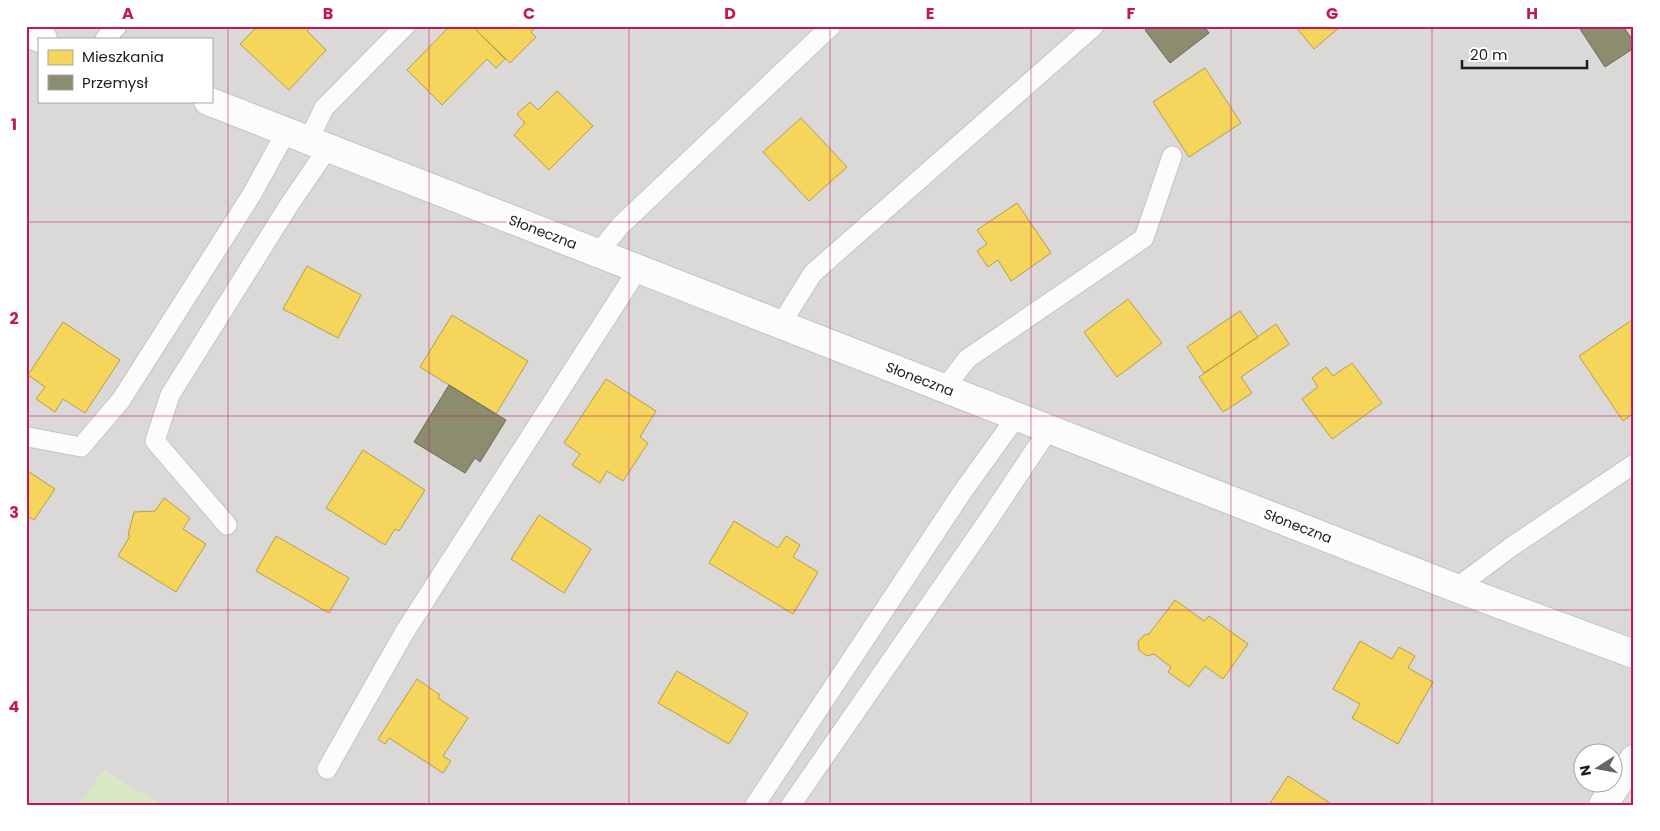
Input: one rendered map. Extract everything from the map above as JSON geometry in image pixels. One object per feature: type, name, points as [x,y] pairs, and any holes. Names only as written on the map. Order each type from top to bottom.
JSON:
[{"type":"street","points":[[26,33],[40,38]]},
{"type":"street","name":"Słoneczna","points":[[211,102],[1456,588],[1634,654]]},
{"type":"street","points":[[1603,805],[1634,759]]},
{"type":"lane","points":[[106,38],[117,26]]},
{"type":"lane","points":[[227,525],[155,441],[170,395],[289,205],[307,140],[324,108],[405,26]]},
{"type":"lane","points":[[601,254],[607,242],[620,226],[830,26]]},
{"type":"lane","points":[[781,324],[813,273],[1094,26]]},
{"type":"lane","points":[[28,437],[81,447],[121,400],[252,194],[307,140]]},
{"type":"lane","points":[[945,388],[967,359],[1144,238],[1172,156]]},
{"type":"lane","points":[[327,769],[404,633],[638,269]]},
{"type":"lane","points":[[755,805],[963,491],[1017,416]]},
{"type":"lane","points":[[791,805],[1049,429]]},
{"type":"lane","points":[[1456,588],[1511,547],[1634,464]]},
{"type":"shaded area","points":[[26,26],[1634,26],[1634,805],[161,805],[103,770],[80,805],[26,805]]},
{"type":"green space","points":[[103,770],[161,805],[80,805]]},
{"type":"building: Mieszkania","points":[[258,26],[312,26],[307,31],[326,50],[289,90],[240,44]]},
{"type":"building: Mieszkania","points":[[450,26],[472,26],[505,59],[496,68],[487,59],[442,105],[407,70]]},
{"type":"building: Mieszkania","points":[[472,26],[537,26],[531,32],[536,37],[510,63]]},
{"type":"building: Mieszkania","points":[[1295,26],[1341,26],[1314,49]]},
{"type":"building: Mieszkania","points":[[1205,68],[1241,123],[1189,157],[1153,102]]},
{"type":"building: Mieszkania","points":[[557,91],[593,126],[549,170],[514,135],[525,123],[517,114],[530,102],[538,110]]},
{"type":"building: Mieszkania","points":[[801,118],[847,167],[809,201],[763,152]]},
{"type":"building: Mieszkania","points":[[1017,203],[1051,253],[1011,281],[998,260],[988,267],[977,251],[987,244],[977,230]]},
{"type":"building: Mieszkania","points":[[307,266],[361,295],[338,338],[283,309]]},
{"type":"building: Mieszkania","points":[[1128,299],[1162,343],[1117,377],[1084,332]]},
{"type":"building: Mieszkania","points":[[1240,311],[1258,337],[1204,373],[1187,347]]},
{"type":"building: Mieszkania","points":[[452,315],[528,361],[496,414],[420,367]]},
{"type":"building: Mieszkania","points":[[1632,320],[1634,323],[1634,413],[1623,421],[1579,356]]},
{"type":"building: Mieszkania","points":[[63,322],[120,360],[85,413],[63,399],[55,412],[36,399],[45,387],[28,375]]},
{"type":"building: Mieszkania","points":[[1276,324],[1289,344],[1241,377],[1252,393],[1223,412],[1199,377]]},
{"type":"building: Mieszkania","points":[[1352,363],[1382,403],[1332,439],[1302,399],[1318,387],[1312,378],[1326,367],[1333,376]]},
{"type":"building: Mieszkania","points":[[606,379],[656,411],[640,437],[648,443],[623,481],[607,471],[600,483],[572,465],[580,454],[564,443]]},
{"type":"building: Mieszkania","points":[[363,450],[425,490],[399,531],[395,529],[385,545],[326,508]]},
{"type":"building: Mieszkania","points":[[26,470],[55,489],[34,520],[26,515]]},
{"type":"building: Mieszkania","points":[[164,498],[190,518],[183,529],[206,544],[176,592],[118,556],[130,536],[128,535],[134,512],[155,511]]},
{"type":"building: Mieszkania","points":[[539,515],[591,549],[564,593],[511,559]]},
{"type":"building: Mieszkania","points":[[734,521],[778,548],[786,536],[800,545],[793,557],[818,572],[793,614],[709,563]]},
{"type":"building: Mieszkania","points":[[276,536],[349,578],[329,613],[256,571]]},
{"type":"building: Mieszkania","points":[[1175,600],[1204,621],[1209,616],[1248,644],[1223,679],[1205,666],[1189,687],[1168,672],[1171,667],[1154,654],[1147,656],[1139,650],[1138,642],[1144,635],[1149,634]]},
{"type":"building: Mieszkania","points":[[1360,641],[1392,659],[1399,647],[1415,656],[1408,668],[1433,682],[1398,744],[1352,718],[1360,704],[1333,689]]},
{"type":"building: Mieszkania","points":[[677,671],[748,713],[729,744],[658,703]]},
{"type":"building: Mieszkania","points":[[417,679],[440,695],[438,698],[468,718],[443,756],[451,761],[443,773],[389,738],[385,744],[378,739]]},
{"type":"building: Mieszkania","points":[[1288,776],[1333,805],[1269,805]]},
{"type":"building: Przemysł","points":[[1149,26],[1204,26],[1209,33],[1170,63],[1145,30]]},
{"type":"building: Przemysł","points":[[1578,26],[1623,26],[1634,42],[1634,48],[1605,67]]},
{"type":"building: Przemysł","points":[[449,385],[506,420],[480,462],[475,458],[465,473],[414,442]]}]
